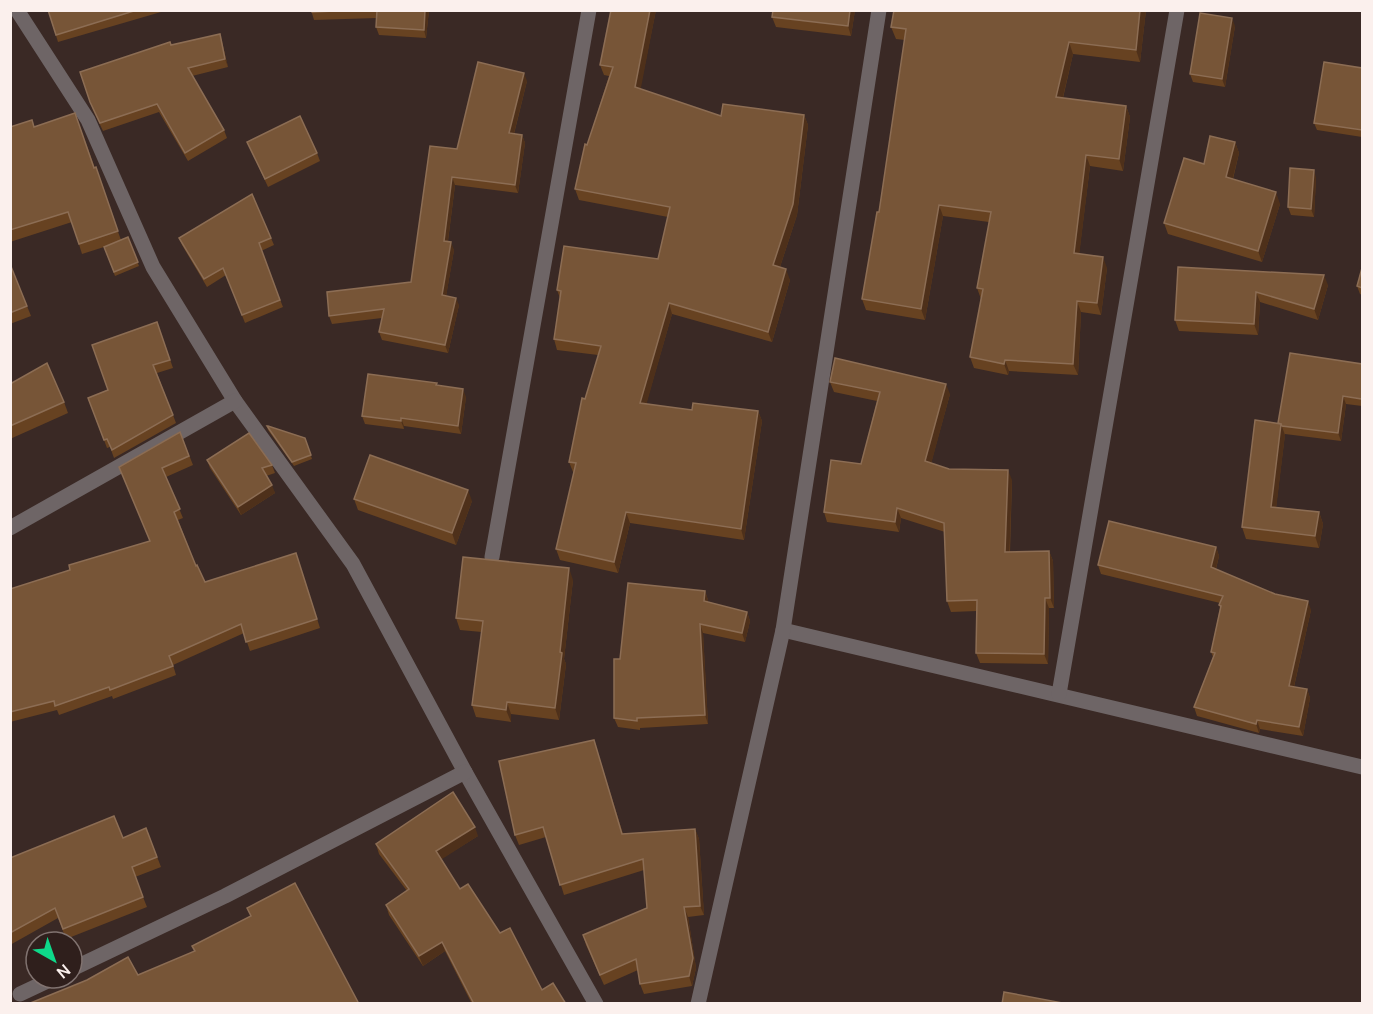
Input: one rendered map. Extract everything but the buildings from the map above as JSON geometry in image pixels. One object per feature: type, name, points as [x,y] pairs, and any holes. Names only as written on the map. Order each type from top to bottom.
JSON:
[{"type":"street","points":[[17,10],[88,120],[153,267],[235,401],[353,564],[465,772],[596,1004]]},
{"type":"street","points":[[492,556],[589,10]]},
{"type":"street","points":[[698,1004],[783,630],[879,10]]},
{"type":"street","points":[[1059,694],[1177,10]]},
{"type":"street","points":[[10,528],[235,401]]},
{"type":"street","points":[[783,630],[1362,767]]},
{"type":"street","points":[[84,963],[225,896],[465,772]]},
{"type":"street","points":[[20,994],[28,990]]}]
